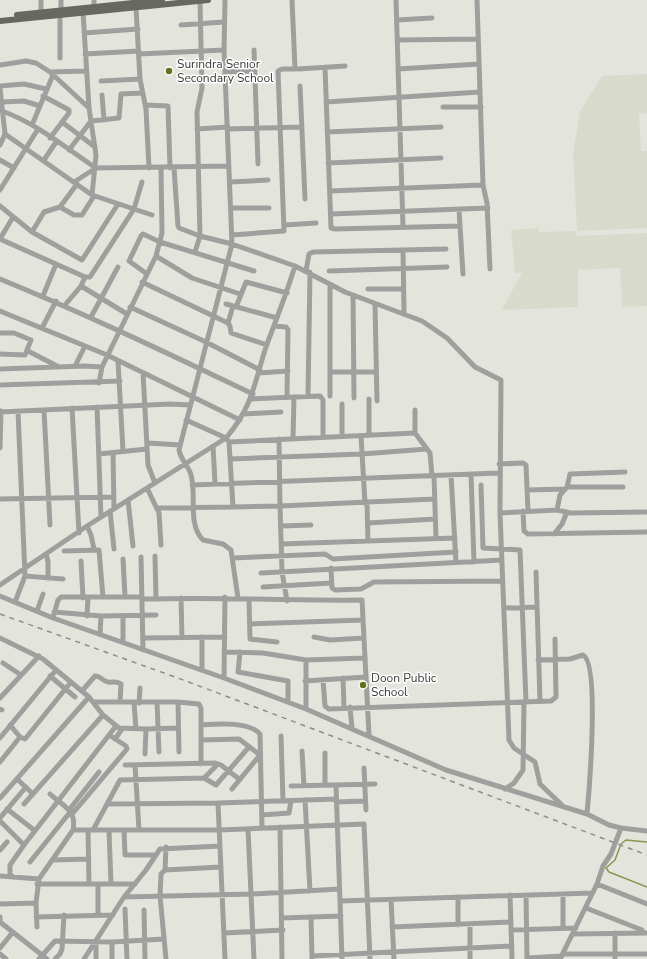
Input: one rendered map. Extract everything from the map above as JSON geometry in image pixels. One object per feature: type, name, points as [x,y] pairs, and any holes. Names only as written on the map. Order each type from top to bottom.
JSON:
[{"type":"main road","points":[[0,21],[94,7],[162,0]]},
{"type":"main road","points":[[0,17],[41,12],[60,13],[136,8],[208,0]]},
{"type":"street","points":[[41,0],[41,12]]},
{"type":"street","points":[[60,58],[61,0]]},
{"type":"street","points":[[94,0],[94,7]]},
{"type":"street","points":[[225,0],[224,50],[232,244],[186,420],[180,445],[180,453],[184,465],[191,474],[196,529],[200,537],[206,541],[227,546],[233,558],[238,598]]},
{"type":"street","points":[[292,0],[296,69]]},
{"type":"street","points":[[396,0],[404,211],[403,227]]},
{"type":"street","points":[[477,0],[483,186],[488,208],[490,269]]},
{"type":"street","points":[[194,252],[200,236],[197,129],[198,107],[202,91],[200,1]]},
{"type":"street","points":[[136,8],[140,79],[146,105],[149,168]]},
{"type":"street","points":[[60,207],[74,215],[82,215],[93,195],[96,168],[96,146],[89,108],[85,70],[83,12]]},
{"type":"street","points":[[397,20],[432,18]]},
{"type":"street","points":[[181,25],[224,22]]},
{"type":"street","points":[[84,33],[138,29]]},
{"type":"street","points":[[397,40],[478,39]]},
{"type":"street","points":[[85,54],[224,50]]},
{"type":"street","points":[[254,50],[258,164]]},
{"type":"street","points":[[0,65],[31,62],[52,74],[89,108]]},
{"type":"street","points":[[398,69],[479,64]]},
{"type":"street","points":[[232,235],[284,231],[285,225],[278,71],[282,69],[345,66]]},
{"type":"street","points":[[325,67],[328,163],[333,229],[460,226]]},
{"type":"street","points":[[52,74],[85,70]]},
{"type":"street","points":[[225,72],[255,71]]},
{"type":"street","points":[[32,125],[52,74]]},
{"type":"street","points":[[101,81],[140,79]]},
{"type":"street","points":[[0,145],[6,134],[1,107],[0,87],[24,84],[46,89]]},
{"type":"street","points":[[300,86],[305,199]]},
{"type":"street","points":[[326,102],[480,92]]},
{"type":"street","points":[[69,150],[91,121],[119,118],[121,94],[143,93]]},
{"type":"street","points":[[102,95],[104,120]]},
{"type":"street","points":[[43,96],[68,108],[69,113],[50,138]]},
{"type":"street","points":[[1,107],[24,101],[40,106]]},
{"type":"street","points":[[146,105],[168,106],[178,226],[200,236],[232,244],[295,266],[352,295],[404,313],[440,332],[452,342],[475,368],[501,380],[499,473],[509,740],[512,746],[535,762],[537,775],[543,787],[564,807]]},
{"type":"street","points":[[1,107],[32,125],[96,168],[197,168],[229,166]]},
{"type":"street","points":[[443,107],[481,107]]},
{"type":"street","points":[[62,122],[96,146]]},
{"type":"street","points":[[197,129],[301,127]]},
{"type":"street","points":[[327,132],[441,127]]},
{"type":"street","points":[[1,188],[38,129]]},
{"type":"street","points":[[6,134],[93,195],[152,215]]},
{"type":"street","points":[[44,160],[56,142]]},
{"type":"street","points":[[328,163],[441,158]]},
{"type":"street","points":[[0,160],[14,168]]},
{"type":"street","points":[[32,232],[44,212],[60,207],[76,183],[96,168]]},
{"type":"street","points":[[99,383],[102,367],[107,355],[156,256],[162,233],[161,168]]},
{"type":"street","points":[[230,182],[268,180]]},
{"type":"street","points":[[65,305],[81,286],[86,277],[91,275],[134,209],[142,182]]},
{"type":"street","points":[[330,191],[483,186]]},
{"type":"street","points":[[0,206],[32,232],[84,259],[118,204]]},
{"type":"street","points":[[231,208],[269,208]]},
{"type":"street","points":[[331,214],[488,208]]},
{"type":"street","points":[[459,209],[463,274]]},
{"type":"street","points":[[12,217],[0,239],[86,277]]},
{"type":"street","points":[[285,225],[316,223]]},
{"type":"street","points":[[147,274],[130,264],[129,259],[142,235],[145,234],[160,242],[254,271]]},
{"type":"street","points":[[308,396],[309,254],[313,252],[403,251],[446,248]]},
{"type":"street","points":[[403,251],[404,313]]},
{"type":"street","points":[[156,256],[192,278],[240,294]]},
{"type":"street","points":[[43,296],[56,264]]},
{"type":"street","points":[[233,507],[231,459],[227,440],[244,414],[252,396],[267,345],[287,293],[295,266]]},
{"type":"street","points":[[91,317],[118,267]]},
{"type":"street","points":[[329,271],[403,270],[446,267]]},
{"type":"street","points":[[0,279],[56,301],[91,317],[200,369],[252,396],[320,396],[323,398],[323,437]]},
{"type":"street","points":[[142,282],[228,323],[231,333],[267,345]]},
{"type":"street","points":[[228,323],[244,283],[248,282],[287,293]]},
{"type":"street","points":[[330,284],[330,396]]},
{"type":"street","points":[[81,286],[126,314]]},
{"type":"street","points":[[368,289],[403,289]]},
{"type":"street","points":[[352,295],[354,398]]},
{"type":"street","points":[[42,328],[56,301]]},
{"type":"street","points":[[226,304],[277,318]]},
{"type":"street","points":[[375,304],[377,401]]},
{"type":"street","points":[[130,307],[206,342],[260,371],[288,371]]},
{"type":"street","points":[[0,312],[107,355],[240,420]]},
{"type":"street","points":[[274,326],[286,327],[288,330],[288,397]]},
{"type":"street","points":[[0,333],[14,333],[30,339],[28,352],[26,355],[0,354]]},
{"type":"street","points":[[75,366],[85,346]]},
{"type":"street","points":[[28,352],[61,367]]},
{"type":"street","points":[[118,361],[122,451]]},
{"type":"street","points":[[0,369],[75,366],[102,367]]},
{"type":"street","points":[[330,372],[376,372]]},
{"type":"street","points":[[143,373],[149,469],[155,484]]},
{"type":"street","points":[[0,385],[99,383],[120,380]]},
{"type":"street","points":[[293,439],[294,397]]},
{"type":"street","points":[[369,399],[369,435]]},
{"type":"street","points":[[342,404],[342,436]]},
{"type":"street","points":[[0,448],[0,412],[144,405],[190,405]]},
{"type":"street","points":[[97,407],[101,517]]},
{"type":"street","points":[[72,408],[79,533]]},
{"type":"street","points":[[44,410],[50,497],[50,525]]},
{"type":"street","points":[[415,410],[415,433],[430,452],[433,476],[436,538]]},
{"type":"street","points":[[15,602],[25,576],[18,411]]},
{"type":"street","points":[[244,414],[281,412]]},
{"type":"street","points":[[186,420],[227,440]]},
{"type":"street","points":[[0,585],[79,533],[86,526],[155,484],[213,446],[227,440],[293,439],[415,433]]},
{"type":"street","points":[[361,436],[368,541]]},
{"type":"street","points":[[279,439],[282,572],[287,601]]},
{"type":"street","points":[[99,454],[113,453],[147,446],[180,445]]},
{"type":"street","points":[[213,446],[215,483]]},
{"type":"street","points":[[231,459],[362,454],[427,449]]},
{"type":"street","points":[[113,453],[114,497],[112,510],[114,548]]},
{"type":"street","points":[[499,464],[523,463],[526,465],[527,490],[525,534],[647,532]]},
{"type":"street","points":[[557,510],[560,495],[566,488],[568,475],[572,473],[625,472]]},
{"type":"street","points":[[192,485],[233,482],[363,479],[499,473]]},
{"type":"street","points":[[471,474],[474,562]]},
{"type":"street","points":[[451,475],[456,562]]},
{"type":"street","points":[[481,485],[483,548],[516,548],[520,550],[525,702],[525,755],[521,775],[514,783],[505,789]]},
{"type":"street","points":[[527,490],[623,487]]},
{"type":"street","points":[[147,488],[160,517],[161,545]]},
{"type":"street","points":[[0,499],[114,497]]},
{"type":"street","points":[[157,508],[280,506],[434,499]]},
{"type":"street","points":[[128,500],[133,546]]},
{"type":"street","points":[[500,513],[557,510],[567,512],[647,512]]},
{"type":"street","points":[[554,534],[562,524],[567,512]]},
{"type":"street","points":[[368,523],[435,519]]},
{"type":"street","points":[[281,526],[311,525]]},
{"type":"street","points":[[86,526],[91,534],[94,550]]},
{"type":"street","points":[[281,544],[455,538]]},
{"type":"street","points":[[64,551],[99,550],[103,597]]},
{"type":"street","points":[[233,558],[325,554],[333,559],[456,552]]},
{"type":"street","points":[[46,554],[48,561],[48,578]]},
{"type":"street","points":[[155,556],[156,599]]},
{"type":"street","points":[[141,557],[143,650]]},
{"type":"street","points":[[123,559],[125,596]]},
{"type":"street","points":[[261,573],[331,568],[502,560]]},
{"type":"street","points":[[81,561],[87,616]]},
{"type":"street","points":[[331,568],[332,588],[335,590],[361,589],[374,582],[502,582]]},
{"type":"street","points":[[536,572],[540,701]]},
{"type":"street","points":[[25,576],[63,579]]},
{"type":"street","points":[[263,587],[283,584],[331,582]]},
{"type":"street","points":[[37,611],[43,594]]},
{"type":"street","points":[[0,596],[53,618],[288,702],[369,735],[427,762],[505,789],[587,814],[609,825],[647,831]]},
{"type":"street","points":[[53,618],[58,600],[61,598],[125,596],[156,599],[225,597],[287,601],[362,600],[369,735]]},
{"type":"street","points":[[224,678],[225,597]]},
{"type":"street","points":[[181,598],[182,638]]},
{"type":"street","points":[[249,599],[250,640],[277,642]]},
{"type":"street","points":[[504,608],[537,607]]},
{"type":"street","points":[[54,612],[87,616],[156,615]]},
{"type":"street","points":[[100,634],[101,616]]},
{"type":"street","points":[[123,642],[124,616]]},
{"type":"street","points":[[250,624],[363,620]]},
{"type":"street","points":[[202,637],[202,670]]},
{"type":"street","points":[[143,638],[225,637]]},
{"type":"street","points":[[314,637],[330,640],[364,638]]},
{"type":"street","points":[[0,638],[39,656],[89,697],[103,715],[116,726],[122,729],[178,728]]},
{"type":"street","points":[[323,680],[325,707],[525,702],[555,699],[555,639]]},
{"type":"street","points":[[224,652],[263,653],[306,660],[365,658]]},
{"type":"street","points":[[237,683],[240,652]]},
{"type":"street","points":[[538,660],[572,659],[584,655],[586,656],[589,664],[592,731],[587,814]]},
{"type":"street","points":[[0,698],[39,656]]},
{"type":"street","points":[[306,660],[306,709]]},
{"type":"street","points":[[3,663],[21,675]]},
{"type":"street","points":[[0,738],[56,670]]},
{"type":"street","points":[[238,672],[288,681],[288,702]]},
{"type":"street","points":[[50,676],[75,697]]},
{"type":"street","points":[[82,691],[95,676],[99,676],[106,682],[118,682],[121,684],[120,702]]},
{"type":"street","points":[[305,681],[366,677]]},
{"type":"street","points":[[343,678],[347,707],[352,728]]},
{"type":"street","points":[[10,725],[20,737],[23,739],[26,738],[72,682]]},
{"type":"street","points":[[136,729],[137,703],[140,688]]},
{"type":"street","points":[[1,794],[17,779],[89,697]]},
{"type":"street","points":[[94,702],[196,703],[200,706],[202,764]]},
{"type":"street","points":[[157,702],[159,752]]},
{"type":"street","points":[[178,702],[179,752]]},
{"type":"street","points":[[24,804],[103,715]]},
{"type":"street","points":[[201,725],[230,724],[258,732],[260,736],[262,828]]},
{"type":"street","points":[[12,876],[10,874],[10,865],[24,844],[116,726]]},
{"type":"street","points":[[115,739],[122,729]]},
{"type":"street","points":[[145,754],[146,729]]},
{"type":"street","points":[[71,811],[127,749],[126,746],[109,734]]},
{"type":"street","points":[[281,736],[283,801]]},
{"type":"street","points":[[0,762],[20,737]]},
{"type":"street","points":[[201,740],[236,738],[260,755]]},
{"type":"street","points":[[89,884],[91,830],[120,780],[204,778],[214,785],[217,785],[249,747]]},
{"type":"street","points":[[302,751],[304,786]]},
{"type":"street","points":[[325,753],[325,785]]},
{"type":"street","points":[[232,789],[260,755]]},
{"type":"street","points":[[125,765],[218,764],[229,770],[239,779]]},
{"type":"street","points":[[204,778],[218,764]]},
{"type":"street","points":[[135,765],[139,830]]},
{"type":"street","points":[[364,768],[366,810]]},
{"type":"street","points":[[30,862],[71,811],[99,772]]},
{"type":"street","points":[[17,779],[33,794]]},
{"type":"street","points":[[291,786],[374,784]]},
{"type":"street","points":[[336,785],[342,957]]},
{"type":"street","points":[[0,818],[26,787]]},
{"type":"street","points":[[37,927],[36,903],[38,882],[73,830],[75,820],[71,811],[50,794]]},
{"type":"street","points":[[107,804],[218,803],[305,800],[365,801]]},
{"type":"street","points":[[305,800],[310,891]]},
{"type":"street","points":[[262,815],[289,813],[290,801]]},
{"type":"street","points":[[218,803],[225,959]]},
{"type":"street","points":[[7,809],[34,830]]},
{"type":"street","points":[[0,821],[24,844]]},
{"type":"street","points":[[73,830],[220,830],[307,827],[362,823],[366,825],[370,956]]},
{"type":"street","points":[[280,827],[282,959]]},
{"type":"street","points":[[562,956],[597,884],[603,866],[611,854],[621,828]]},
{"type":"street","points":[[248,829],[254,959]]},
{"type":"street","points":[[110,830],[110,884]]},
{"type":"street","points":[[124,830],[125,855],[156,855]]},
{"type":"street","points":[[1,847],[7,842]]},
{"type":"street","points":[[84,959],[124,897],[160,849],[166,847],[220,846]]},
{"type":"street","points":[[166,847],[165,870],[160,877],[160,896],[166,959]]},
{"type":"street","points":[[52,860],[89,859]]},
{"type":"street","points":[[165,870],[221,867]]},
{"type":"street","points":[[0,876],[12,876],[15,879],[38,882],[135,884]]},
{"type":"street","points":[[98,884],[98,915]]},
{"type":"street","points":[[597,884],[647,904]]},
{"type":"street","points":[[124,897],[282,893],[340,889]]},
{"type":"street","points":[[563,894],[563,928]]},
{"type":"street","points":[[340,901],[592,894]]},
{"type":"street","points":[[526,895],[527,959],[562,956],[615,957],[647,954]]},
{"type":"street","points":[[510,896],[512,959]]},
{"type":"street","points":[[458,897],[458,925]]},
{"type":"street","points":[[391,900],[394,959]]},
{"type":"street","points":[[0,904],[36,903]]},
{"type":"street","points":[[586,908],[642,930],[645,933]]},
{"type":"street","points":[[125,909],[127,959]]},
{"type":"street","points":[[144,910],[145,959]]},
{"type":"street","points":[[36,917],[64,915],[113,915]]},
{"type":"street","points":[[55,959],[62,952],[64,915]]},
{"type":"street","points":[[282,918],[341,916]]},
{"type":"street","points":[[0,917],[0,922],[40,957],[47,959]]},
{"type":"street","points":[[311,917],[312,958],[370,956],[393,951],[512,946]]},
{"type":"street","points":[[392,927],[510,922]]},
{"type":"street","points":[[470,924],[470,959]]},
{"type":"street","points":[[511,930],[576,928]]},
{"type":"street","points":[[224,933],[282,930]]},
{"type":"street","points":[[0,948],[13,932]]},
{"type":"street","points":[[615,933],[615,957]]},
{"type":"street","points":[[573,934],[645,933]]},
{"type":"street","points":[[40,957],[53,941],[126,942],[164,939]]},
{"type":"street","points":[[96,942],[96,959]]},
{"type":"street","points":[[112,942],[112,959]]},
{"type":"street","points":[[0,954],[6,959]]},
{"type":"shaded area","points":[[647,74],[647,113],[639,114],[641,151],[647,151],[647,228],[577,231],[573,153],[580,111],[602,76]]},
{"type":"shaded area","points":[[539,228],[539,232],[577,231],[576,236],[647,233],[647,306],[622,307],[620,268],[578,270],[578,307],[502,310],[522,272],[515,274],[511,230]]},
{"type":"waterway","points":[[647,842],[626,840],[621,844],[615,860],[606,868],[609,872],[647,887]]},
{"type":"railway","points":[[0,614],[186,681],[647,855]]},
{"type":"place","name":"Surindra Senior Secondary School","points":[[169,71]]},
{"type":"place","name":"Doon Public School","points":[[363,685]]}]
